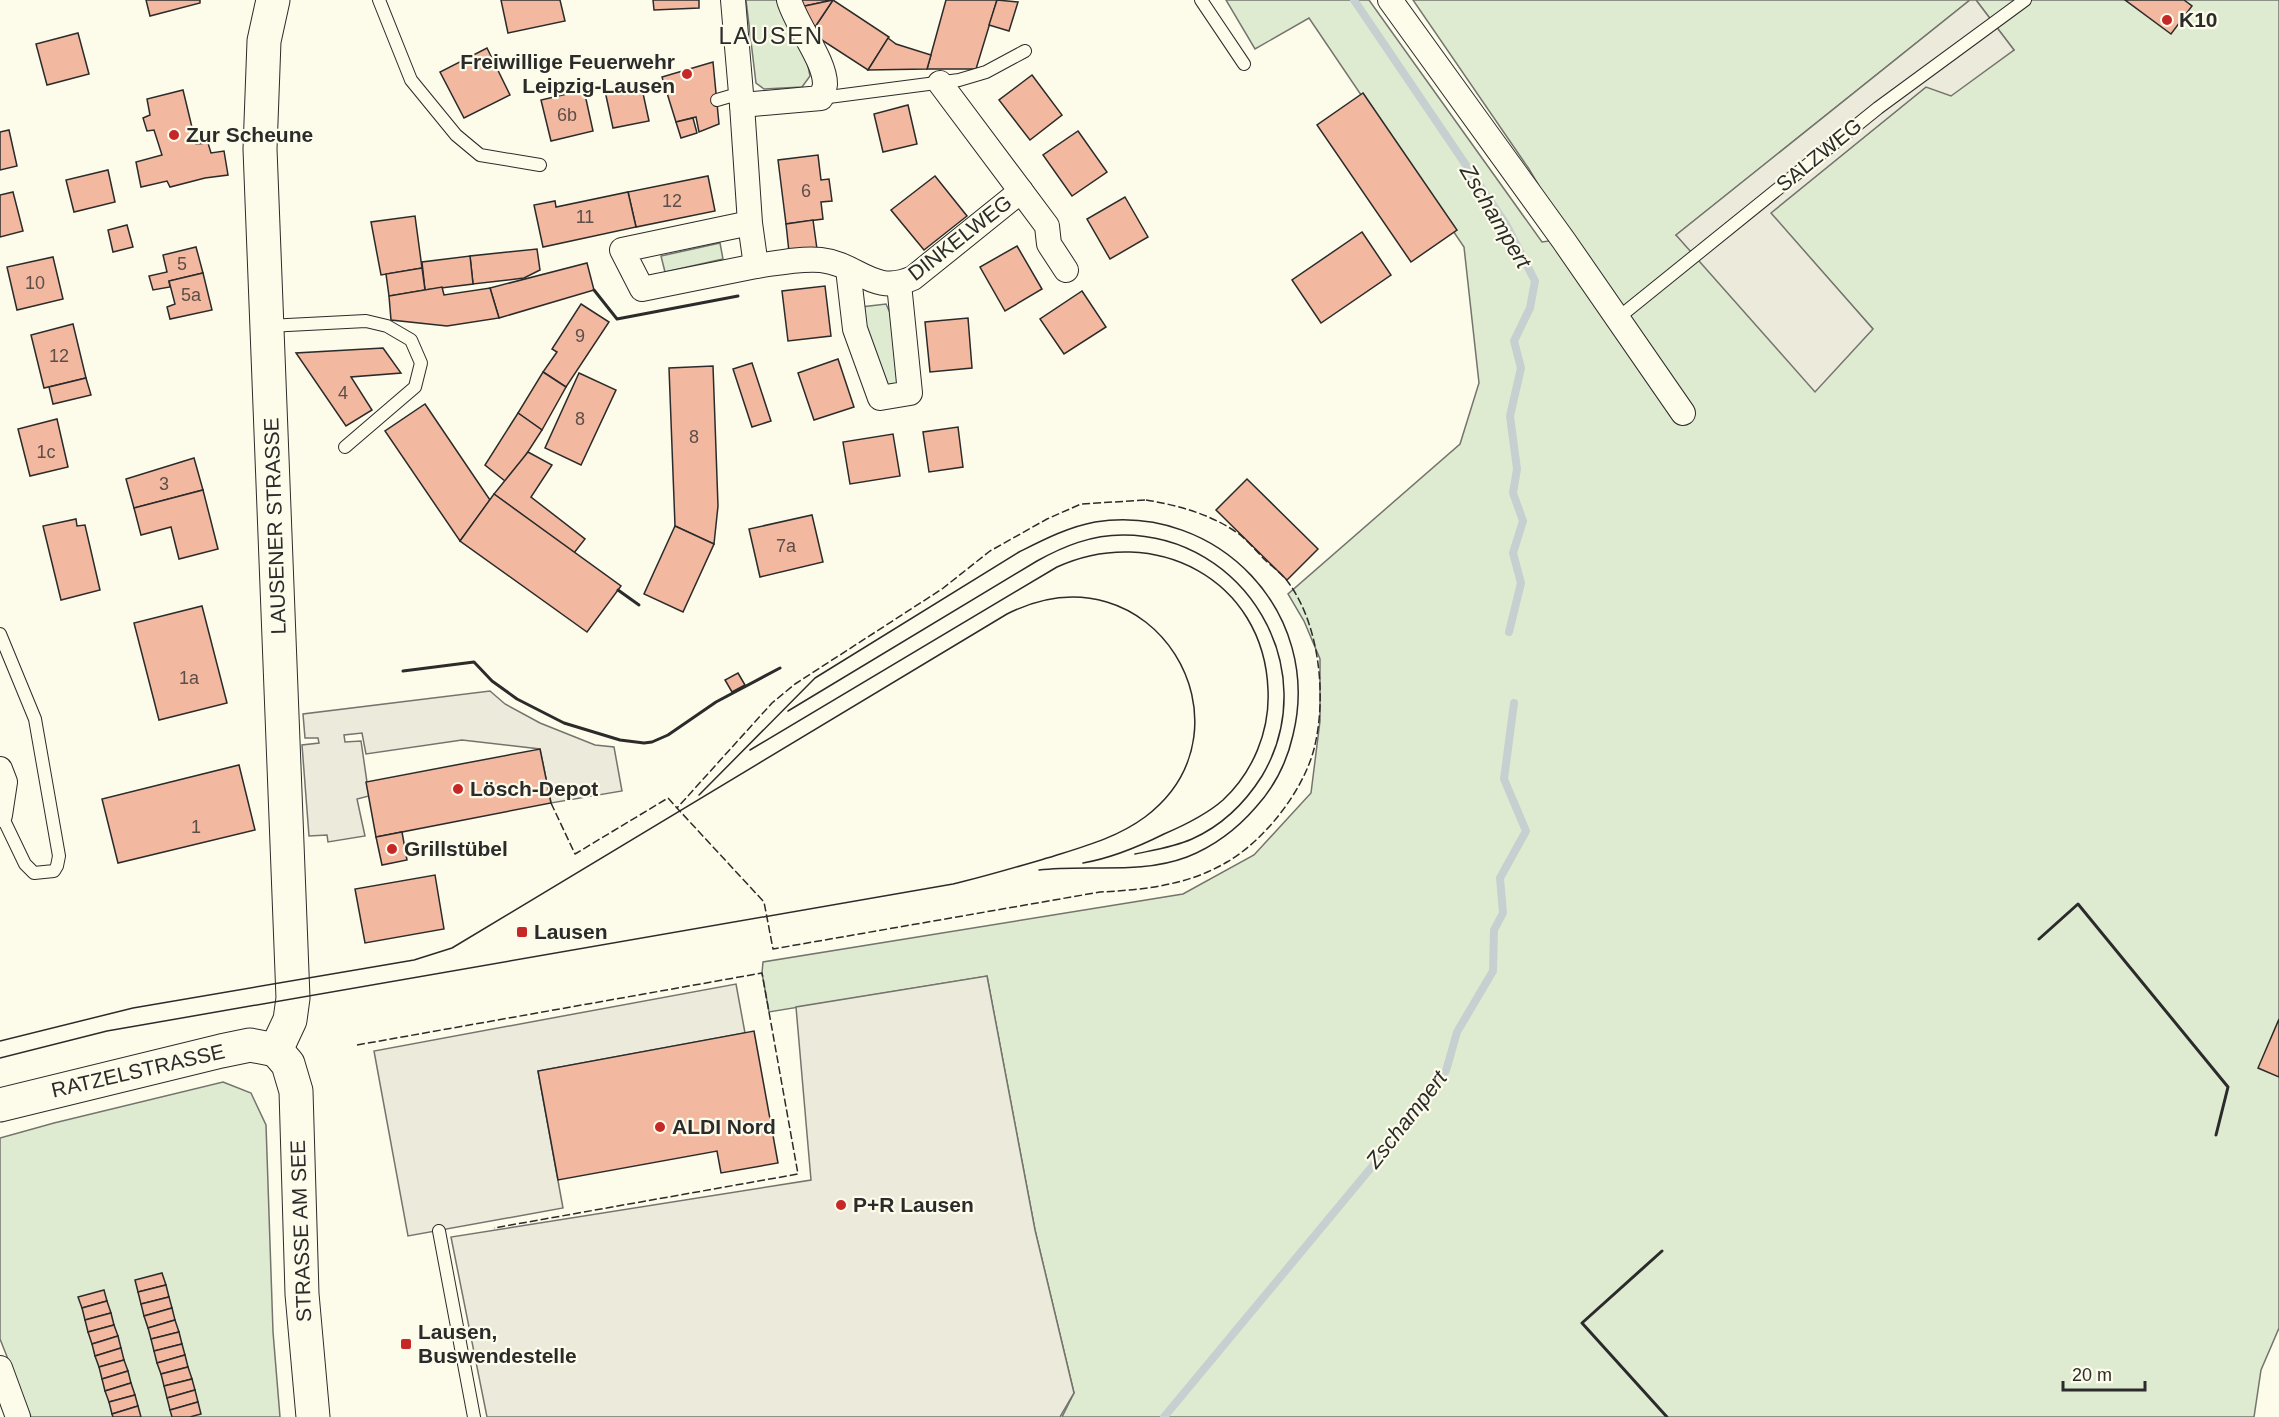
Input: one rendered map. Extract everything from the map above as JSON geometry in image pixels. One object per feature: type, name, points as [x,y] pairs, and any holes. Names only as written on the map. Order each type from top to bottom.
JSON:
[{"type":"main road","name":"LAUSENER STRASSE","points":[[273,0],[264,41],[260,149],[293,980],[290,1020],[276,1050]]},
{"type":"main road","name":"RATZELSTRASSE","points":[[0,1105],[221,1050],[250,1045],[276,1050]]},
{"type":"main road","name":"STRASSE AM SEE","points":[[276,1050],[288,1065],[296,1091],[302,1294],[313,1417]]},
{"type":"street","points":[[733,0],[750,223],[756,266]]},
{"type":"street","points":[[742,99],[821,98],[825,84],[821,65],[801,29],[789,0]]},
{"type":"street","points":[[1390,0],[1618,318],[1683,413]]},
{"type":"street","name":"DINKELWEG","points":[[940,83],[1047,225],[1049,244],[1066,270]]},
{"type":"street","name":"DINKELWEG","points":[[750,223],[622,250],[642,289],[756,266],[819,260],[839,263],[863,277],[884,284],[899,284],[913,278],[1021,191]]},
{"type":"street","name":"DINKELWEG","points":[[848,269],[855,329],[880,398],[910,393],[899,284]]},
{"type":"street","points":[[0,769],[5,782],[1,814]]},
{"type":"street","points":[[0,1368],[18,1417]]},
{"type":"lane","points":[[379,0],[411,80],[456,135],[480,154],[540,165]]},
{"type":"lane","points":[[1201,0],[1244,64]]},
{"type":"lane","name":"SALZWEG","points":[[1618,318],[1878,108],[2025,0]]},
{"type":"lane","points":[[821,98],[940,83],[986,72],[1025,51]]},
{"type":"lane","points":[[717,100],[742,99]]},
{"type":"lane","points":[[267,326],[366,321],[387,326],[411,340],[421,363],[415,387],[345,447]]},
{"type":"lane","points":[[0,634],[35,719],[59,856],[54,871],[34,873],[25,864],[1,814]]},
{"type":"lane","points":[[439,1231],[474,1417]]},
{"type":"green space","points":[[746,0],[779,0],[808,66],[810,76],[802,87],[764,89],[756,83]]},
{"type":"green space","points":[[1226,0],[1369,0],[1542,242],[1570,238],[1529,169],[1413,0],[1970,0],[1676,235],[1873,329],[1770,213],[1926,87],[2014,50],[1976,0],[2279,0],[2279,1328],[2261,1370],[2254,1417],[1062,1417],[1074,1393],[1035,1230],[987,976],[769,1012],[762,973],[763,962],[1183,894],[1254,855],[1311,793],[1320,721],[1320,659],[1304,621],[1288,594],[1460,444],[1479,383],[1464,247],[1309,18],[1255,49]]},
{"type":"green space","points":[[720,243],[723,259],[665,272],[661,256]]},
{"type":"green space","points":[[886,304],[896,326],[902,389],[886,391],[863,326],[861,307]]},
{"type":"green space","points":[[223,1082],[251,1093],[266,1125],[273,1332],[280,1417],[31,1417],[0,1339],[0,1138]]},
{"type":"shaded area","points":[[1970,0],[1976,0],[2014,50],[1951,96],[1926,87],[1771,213],[1873,329],[1815,392],[1676,235]]},
{"type":"shaded area","points":[[490,691],[505,704],[540,723],[595,745],[614,747],[622,791],[551,803],[540,749],[462,740],[366,754],[362,733],[344,735],[345,742],[361,741],[369,796],[357,799],[365,836],[328,842],[327,835],[309,836],[302,745],[319,743],[318,738],[305,738],[303,714]]},
{"type":"shaded area","name":"P+R Lausen","points":[[987,976],[1035,1230],[1074,1393],[1060,1417],[487,1417],[451,1237],[811,1180],[796,1007]]},
{"type":"shaded area","points":[[736,984],[745,1033],[538,1071],[563,1208],[408,1236],[374,1051]]},
{"type":"building","points":[[146,0],[200,0],[200,3],[150,16]]},
{"type":"building","points":[[501,0],[560,0],[565,21],[508,33]]},
{"type":"building","points":[[653,0],[699,0],[699,8],[654,10]]},
{"type":"building","points":[[798,0],[833,0],[800,7]]},
{"type":"building","points":[[833,0],[889,37],[868,70],[811,33]]},
{"type":"building","points":[[833,0],[811,33],[800,7]]},
{"type":"building","points":[[946,0],[997,0],[976,69],[927,69]]},
{"type":"building","points":[[997,0],[1018,2],[1009,31],[989,25]]},
{"type":"building","name":"K10","points":[[2125,0],[2184,0],[2192,6],[2171,34]]},
{"type":"building","points":[[78,33],[89,74],[47,85],[36,44]]},
{"type":"building","points":[[888,38],[896,44],[931,55],[927,69],[868,70]]},
{"type":"building","points":[[487,48],[510,95],[464,118],[440,72]]},
{"type":"building","points":[[713,62],[719,124],[699,132],[696,117],[676,122],[662,77]]},
{"type":"building","points":[[1032,75],[1062,115],[1030,140],[999,100]]},
{"type":"building","points":[[641,84],[649,121],[613,128],[605,91]]},
{"type":"building","points":[[183,90],[196,144],[208,143],[211,153],[224,151],[228,175],[170,187],[167,181],[141,187],[136,162],[162,155],[154,130],[147,131],[143,118],[150,115],[147,99]]},
{"type":"building","points":[[584,90],[593,131],[551,141],[541,100]]},
{"type":"building","points":[[1363,93],[1457,230],[1411,262],[1317,125]]},
{"type":"building","points":[[908,105],[917,144],[883,152],[874,114]]},
{"type":"building","points":[[693,118],[697,133],[681,138],[676,122]]},
{"type":"building","points":[[9,130],[17,166],[0,170],[0,132]]},
{"type":"building","points":[[1078,131],[1107,172],[1072,196],[1043,155]]},
{"type":"building","points":[[818,155],[821,180],[829,179],[832,201],[821,202],[823,219],[786,224],[778,160]]},
{"type":"building","points":[[108,170],[115,202],[74,212],[66,180]]},
{"type":"building","points":[[708,176],[715,211],[636,227],[628,192]]},
{"type":"building","points":[[935,176],[967,216],[924,250],[891,210]]},
{"type":"building","points":[[13,192],[23,231],[0,237],[0,195]]},
{"type":"building","points":[[628,192],[636,227],[543,247],[534,205],[555,201],[556,207]]},
{"type":"building","points":[[1125,197],[1148,237],[1110,259],[1087,219]]},
{"type":"building","points":[[415,216],[422,268],[381,275],[371,222]]},
{"type":"building","points":[[813,220],[817,249],[789,252],[786,224]]},
{"type":"building","points":[[127,225],[133,247],[113,252],[108,230]]},
{"type":"building","points":[[1362,232],[1391,275],[1321,323],[1292,280]]},
{"type":"building","points":[[1017,246],[1042,289],[1005,311],[980,267]]},
{"type":"building","points":[[196,247],[203,273],[169,281],[170,287],[153,290],[149,276],[167,272],[163,255]]},
{"type":"building","points":[[537,249],[540,270],[524,278],[473,284],[470,256]]},
{"type":"building","points":[[470,256],[473,284],[425,290],[422,262]]},
{"type":"building","points":[[53,257],[63,299],[17,310],[7,267]]},
{"type":"building","points":[[587,263],[594,290],[499,318],[490,288]]},
{"type":"building","points":[[422,268],[425,290],[389,296],[386,274]]},
{"type":"building","points":[[203,273],[212,310],[170,319],[167,307],[175,304],[169,281]]},
{"type":"building","points":[[825,286],[831,336],[788,341],[782,291]]},
{"type":"building","points":[[442,287],[444,295],[490,288],[499,318],[447,326],[391,320],[389,296]]},
{"type":"building","points":[[1082,291],[1106,327],[1064,354],[1040,319]]},
{"type":"building","points":[[581,304],[609,322],[566,387],[543,372],[557,352],[552,349]]},
{"type":"building","points":[[968,318],[972,368],[930,372],[925,322]]},
{"type":"building","points":[[73,324],[86,378],[44,388],[31,335]]},
{"type":"building","points":[[383,348],[401,373],[351,377],[372,410],[346,426],[296,353]]},
{"type":"building","points":[[838,359],[854,407],[814,420],[798,373]]},
{"type":"building","points":[[752,363],[771,421],[752,427],[733,369]]},
{"type":"building","points":[[713,366],[718,506],[714,544],[675,526],[669,368]]},
{"type":"building","points":[[543,372],[566,387],[542,430],[518,413]]},
{"type":"building","points":[[579,373],[616,390],[581,465],[545,448]]},
{"type":"building","points":[[86,378],[91,395],[53,404],[49,387]]},
{"type":"building","points":[[425,404],[490,500],[460,541],[385,431]]},
{"type":"building","points":[[518,413],[542,430],[522,461],[505,481],[485,465]]},
{"type":"building","points":[[57,419],[68,467],[30,476],[18,429]]},
{"type":"building","points":[[958,427],[963,467],[929,472],[923,432]]},
{"type":"building","points":[[893,434],[900,476],[850,484],[843,442]]},
{"type":"building","points":[[528,452],[552,465],[531,497],[585,539],[574,553],[494,494]]},
{"type":"building","points":[[194,458],[203,490],[134,508],[126,479]]},
{"type":"building","points":[[1247,479],[1318,549],[1287,580],[1216,510]]},
{"type":"building","points":[[203,490],[218,549],[179,559],[171,527],[141,535],[134,508]]},
{"type":"building","points":[[494,494],[621,586],[587,632],[460,541]]},
{"type":"building","points":[[812,515],[823,562],[760,577],[749,529]]},
{"type":"building","points":[[76,519],[77,526],[85,525],[100,590],[61,600],[43,526]]},
{"type":"building","points":[[675,526],[714,544],[683,612],[644,594]]},
{"type":"building","points":[[202,606],[227,703],[159,720],[134,623]]},
{"type":"building","points":[[738,673],[745,685],[732,692],[725,680]]},
{"type":"building","name":"Lösch-Depot","points":[[540,749],[551,803],[376,837],[366,782]]},
{"type":"building","points":[[239,765],[255,830],[118,863],[102,799]]},
{"type":"building","name":"Grillstübel","points":[[402,832],[407,860],[382,865],[376,837]]},
{"type":"building","points":[[435,875],[444,929],[365,943],[355,889]]},
{"type":"building","points":[[2279,1019],[2279,1077],[2258,1068]]},
{"type":"building","name":"ALDI Nord","points":[[754,1031],[778,1163],[721,1173],[717,1151],[558,1180],[538,1071]]},
{"type":"building","points":[[162,1273],[166,1285],[138,1292],[135,1280]]},
{"type":"building","points":[[166,1285],[169,1297],[141,1304],[138,1292]]},
{"type":"building","points":[[104,1290],[107,1301],[82,1308],[78,1297]]},
{"type":"building","points":[[169,1297],[172,1308],[144,1316],[141,1304]]},
{"type":"building","points":[[107,1301],[111,1313],[85,1320],[82,1308]]},
{"type":"building","points":[[172,1308],[175,1320],[148,1328],[144,1316]]},
{"type":"building","points":[[111,1313],[114,1325],[88,1332],[85,1320]]},
{"type":"building","points":[[175,1320],[179,1332],[151,1339],[148,1328]]},
{"type":"building","points":[[114,1325],[118,1336],[92,1344],[88,1332]]},
{"type":"building","points":[[179,1332],[182,1344],[154,1351],[151,1339]]},
{"type":"building","points":[[118,1336],[121,1348],[95,1356],[92,1344]]},
{"type":"building","points":[[182,1344],[185,1355],[157,1363],[154,1351]]},
{"type":"building","points":[[121,1348],[124,1360],[99,1367],[95,1356]]},
{"type":"building","points":[[185,1355],[188,1367],[161,1374],[157,1363]]},
{"type":"building","points":[[124,1360],[128,1371],[102,1379],[99,1367]]},
{"type":"building","points":[[188,1367],[192,1379],[164,1386],[161,1374]]},
{"type":"building","points":[[128,1371],[131,1383],[105,1391],[102,1379]]},
{"type":"building","points":[[192,1379],[195,1390],[167,1398],[164,1386]]},
{"type":"building","points":[[131,1383],[135,1395],[109,1402],[105,1391]]},
{"type":"building","points":[[195,1390],[198,1402],[170,1410],[167,1398]]},
{"type":"building","points":[[135,1395],[138,1406],[112,1414],[109,1402]]},
{"type":"building","points":[[198,1402],[201,1414],[190,1417],[172,1417],[170,1410]]},
{"type":"building","points":[[138,1406],[141,1417],[113,1417],[112,1414]]},
{"type":"waterway","name":"Zschampert","points":[[1354,0],[1506,224],[1535,281],[1530,308],[1514,341],[1521,368],[1510,416],[1517,469],[1513,493],[1523,521],[1513,553],[1521,583],[1509,632]]},
{"type":"waterway","name":"Zschampert","points":[[1164,1417],[1375,1163],[1403,1123],[1446,1071],[1457,1032],[1493,971],[1494,930],[1503,913],[1500,878],[1526,831],[1504,779],[1514,703]]},
{"type":"tram line","points":[[699,795],[815,678],[1019,552],[1065,531],[1095,522],[1140,521],[1182,530],[1220,549],[1251,576],[1276,609],[1292,648],[1298,690],[1293,735],[1284,764],[1269,791],[1249,815],[1225,836],[1197,853],[1151,866],[1039,870]]},
{"type":"tram line","points":[[788,711],[1057,551],[1078,542],[1100,537],[1123,535],[1167,541],[1205,558],[1237,583],[1262,615],[1278,653],[1284,693],[1279,735],[1262,776],[1240,804],[1203,834],[1171,846],[1135,854]]},
{"type":"tram line","points":[[750,750],[1057,567],[1094,555],[1130,552],[1165,557],[1197,570],[1225,591],[1247,618],[1262,651],[1268,690],[1263,735],[1258,750],[1243,777],[1234,789],[1210,810],[1135,848],[1083,863]]},
{"type":"tram line","points":[[0,1041],[133,1008],[414,960],[452,948],[1007,614],[1060,598],[1107,602],[1146,622],[1175,654],[1192,694],[1194,737],[1179,780],[1145,817],[1135,824],[1101,840],[1054,856],[953,884],[107,1031],[0,1058]]},
{"type":"fence","points":[[1146,500],[1204,515],[1240,535],[1280,573],[1299,599],[1314,640],[1318,662],[1320,707],[1318,729],[1309,765],[1281,813],[1241,853],[1212,870],[1181,881],[1149,888],[1100,892],[773,949],[764,902],[677,808],[772,703],[795,684],[942,589],[990,551],[1047,519],[1081,504],[1146,500]]},
{"type":"fence","points":[[551,803],[575,854],[668,798],[677,808]]},
{"type":"fence","points":[[357,1045],[762,973],[798,1174],[494,1228]]},
{"type":"wall","points":[[594,290],[617,319],[738,296]]},
{"type":"wall","points":[[618,590],[639,605]]},
{"type":"wall","points":[[403,671],[474,662],[492,681],[517,699],[564,723],[620,740],[644,743],[668,735],[716,702],[780,668]]},
{"type":"wall","points":[[2039,939],[2078,904],[2228,1087],[2216,1135]]},
{"type":"wall","points":[[1662,1251],[1582,1323],[1667,1417]]},
{"type":"place","name":"K10","points":[[2167,20]]},
{"type":"place","name":"Freiwillige Feuerwehr Leipzig-Lausen","points":[[687,74]]},
{"type":"place","name":"Zur Scheune","points":[[174,135]]},
{"type":"place","name":"Lösch-Depot","points":[[458,789]]},
{"type":"place","name":"Grillstübel","points":[[392,849]]},
{"type":"place","name":"Lausen","points":[[522,932]]},
{"type":"place","name":"ALDI Nord","points":[[660,1127]]},
{"type":"place","name":"P+R Lausen","points":[[841,1205]]},
{"type":"place","name":"Lausen, Buswendestelle","points":[[406,1344]]},
{"type":"district","name":"LAUSEN","points":[[771,36]]}]
